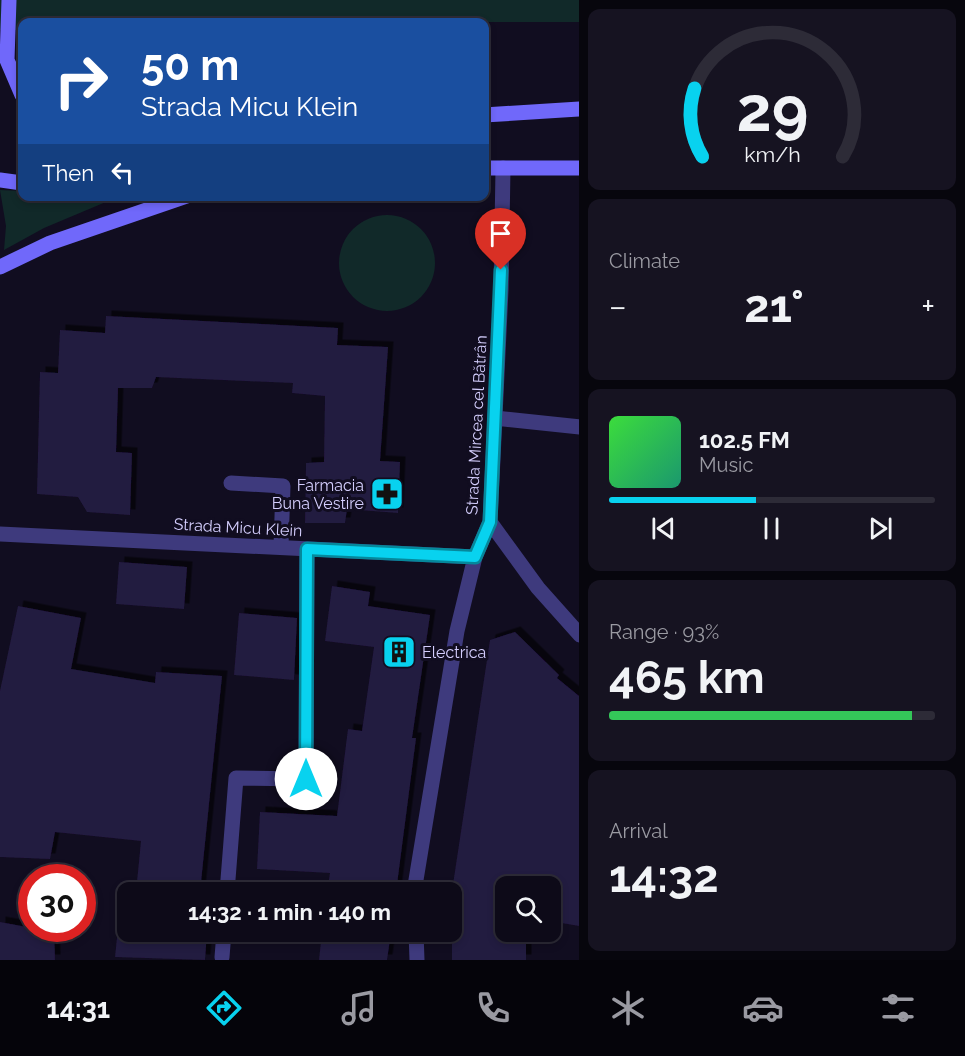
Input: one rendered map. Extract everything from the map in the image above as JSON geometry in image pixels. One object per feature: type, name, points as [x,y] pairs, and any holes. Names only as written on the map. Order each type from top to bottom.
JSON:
[{"type":"street","points":[[9,0],[8,60],[18,85]]},
{"type":"street","points":[[489,115],[579,109]]},
{"type":"street","points":[[489,168],[579,168]]},
{"type":"street","name":"Strada Mircea cel Bătrân","points":[[416,882],[457,631],[475,557],[490,522],[503,168]]},
{"type":"street","points":[[0,180],[18,182]]},
{"type":"street","points":[[0,267],[50,243],[172,201]]},
{"type":"street","points":[[495,418],[579,427]]},
{"type":"street","points":[[231,483],[283,486],[281,547]]},
{"type":"street","points":[[490,522],[538,588],[579,635]]},
{"type":"street","name":"Strada Micu Klein","points":[[0,534],[475,557]]},
{"type":"street","points":[[228,882],[236,778],[306,779],[307,549]]},
{"type":"street","points":[[222,957],[223,942]]},
{"type":"street","points":[[416,942],[417,960]]},
{"type":"green space","points":[[0,0],[579,0],[579,22],[489,22],[489,18],[18,18],[18,30],[0,30]]},
{"type":"green space","points":[[0,190],[18,191],[18,201],[108,201],[44,228],[4,250],[6,226]]},
{"type":"green space","points":[[387,215],[405,219],[421,229],[431,245],[435,263],[431,281],[421,297],[405,307],[387,311],[369,307],[353,297],[343,281],[339,263],[343,245],[353,229],[369,219]]},
{"type":"building","points":[[106,316],[338,328],[337,345],[388,347],[380,461],[400,462],[398,513],[347,509],[345,523],[305,523],[306,463],[324,462],[325,396],[292,393],[293,383],[156,377],[152,388],[118,388],[116,452],[132,453],[130,515],[87,512],[78,497],[37,494],[40,372],[58,373],[60,330],[105,333]]},
{"type":"building","points":[[119,562],[187,567],[184,609],[116,604]]},
{"type":"building","points":[[332,586],[370,592],[368,606],[430,615],[412,738],[416,738],[397,882],[329,882],[330,873],[257,869],[260,812],[337,816],[348,729],[362,731],[374,647],[325,641]]},
{"type":"building","points":[[18,606],[81,618],[71,669],[155,683],[156,672],[222,676],[201,882],[137,882],[141,841],[55,832],[50,859],[0,857],[0,691]]},
{"type":"building","points":[[239,613],[297,618],[294,680],[234,675]]},
{"type":"building","points":[[515,632],[559,675],[557,678],[579,696],[579,926],[561,923],[561,876],[495,876],[495,942],[526,942],[526,960],[452,960],[452,942],[462,942],[462,882],[453,882],[490,640]]},
{"type":"building","points":[[0,922],[18,925],[18,942],[54,942],[55,960],[0,960]]},
{"type":"building","points":[[117,938],[117,942],[206,942],[205,960],[115,957]]},
{"type":"building","points":[[321,942],[390,942],[387,960],[319,960]]},
{"type":"place","name":"Farmacia Buna Vestire","points":[[387,494]]},
{"type":"place","name":"Electrica","points":[[399,652]]},
{"type":"route","points":[[306,779],[307,549],[475,557],[490,522],[501,270]]}]
